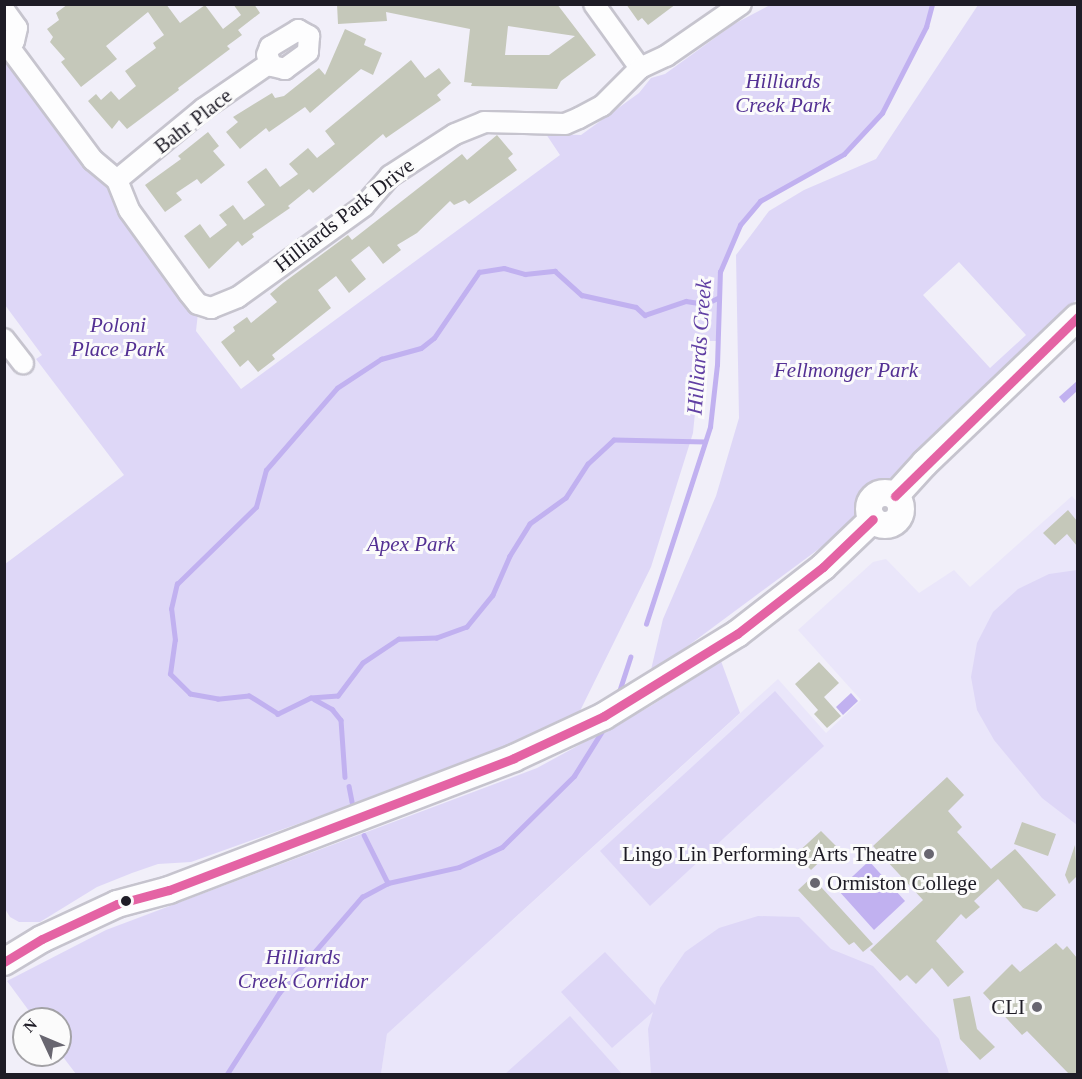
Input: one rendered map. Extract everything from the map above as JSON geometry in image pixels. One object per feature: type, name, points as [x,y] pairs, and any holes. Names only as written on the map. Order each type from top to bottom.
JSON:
[{"type":"main road","points":[[8,953],[117,904],[169,890],[561,737],[649,691],[783,599],[873,519],[882,524],[897,519],[901,510],[895,496],[988,400],[1077,316]]},
{"type":"street","points":[[594,4],[640,68]]},
{"type":"street","name":"Hilliards Park Drive","points":[[7,48],[93,160],[117,180],[129,210],[198,304],[222,307],[364,206],[390,176],[455,134],[484,122],[566,124],[603,106],[640,68],[666,56],[741,4]]},
{"type":"street","points":[[7,48],[16,35],[14,10]]},
{"type":"street","name":"Bahr Place","points":[[117,180],[203,109],[270,63]]},
{"type":"street","points":[[4,339],[23,363]]},
{"type":"shaded area","points":[[1077,381],[1077,391],[1064,403],[1059,397]]},
{"type":"shaded area","name":"Ormiston College","points":[[1072,496],[1077,502],[1077,1074],[381,1074],[387,1034],[778,679],[826,733],[861,700],[798,630],[873,562],[886,559],[919,593],[954,570],[970,587]]},
{"type":"shaded area","points":[[851,693],[858,701],[843,715],[836,707]]},
{"type":"shaded area","points":[[869,861],[905,901],[874,930],[838,890]]},
{"type":"green space","name":"Apex Park","points":[[770,5],[932,5],[926,27],[882,113],[844,154],[761,201],[740,225],[720,272],[717,341],[702,341],[693,433],[651,567],[580,711],[511,748],[191,862],[158,864],[132,873],[97,887],[40,922],[19,922],[10,917],[5,909],[5,564],[124,475],[36,359],[42,355],[5,305],[5,60],[88,170],[110,179],[112,201],[198,313],[196,331],[241,389],[560,155],[546,134],[581,135],[639,93],[651,78],[665,74],[734,24]]},
{"type":"green space","name":"Fellmonger Park","points":[[978,5],[1077,5],[1077,299],[894,474],[835,537],[650,674],[663,619],[716,496],[739,418],[736,255],[769,211],[804,190],[876,159]],"holes":[[[959,262],[1026,335],[990,368],[923,295]]]},
{"type":"green space","points":[[1078,570],[1077,825],[1042,798],[994,740],[977,710],[971,677],[977,643],[993,612],[1018,589],[1049,574]]},
{"type":"green space","name":"Hilliards Creek Corridor","points":[[721,661],[740,713],[387,1034],[381,1074],[76,1074],[71,1067],[72,1007],[26,1007],[7,981],[106,930],[537,768],[649,707]]},
{"type":"green space","points":[[775,691],[824,746],[650,906],[600,851]]},
{"type":"green space","points":[[758,916],[799,917],[831,949],[873,966],[939,1039],[949,1074],[651,1074],[648,1029],[653,1012],[612,1048],[561,992],[605,952],[655,1005],[660,988],[685,952],[719,928]]},
{"type":"green space","points":[[570,1016],[622,1074],[505,1074]]},
{"type":"building","points":[[68,4],[166,4],[180,23],[205,5],[223,29],[241,15],[233,4],[254,4],[260,13],[238,30],[242,35],[227,46],[230,49],[178,88],[179,90],[127,129],[119,120],[112,129],[88,101],[96,94],[101,100],[111,91],[119,100],[136,86],[125,71],[156,48],[153,43],[164,35],[148,12],[106,46],[117,59],[81,87],[61,62],[65,59],[50,42],[53,37],[47,29],[59,20],[56,13]]},
{"type":"building","points":[[337,4],[557,4],[596,55],[561,81],[557,89],[471,86],[472,83],[464,82],[470,29],[386,12],[387,21],[338,24]],"holes":[[[508,26],[575,36],[549,55],[505,55]]]},
{"type":"building","points":[[626,4],[676,4],[648,25],[642,18],[638,21]]},
{"type":"building","points":[[345,29],[366,39],[364,45],[382,53],[373,75],[361,69],[310,113],[305,107],[269,132],[266,128],[240,149],[226,132],[238,122],[233,117],[272,93],[275,98],[284,96],[319,68],[325,75]]},
{"type":"building","points":[[411,60],[425,78],[439,68],[451,83],[437,95],[441,100],[386,138],[383,134],[313,193],[309,189],[288,206],[290,208],[252,234],[254,237],[242,246],[238,241],[209,269],[184,236],[200,224],[210,238],[227,225],[219,215],[233,205],[244,220],[265,205],[247,182],[266,168],[280,187],[298,174],[289,164],[308,148],[317,158],[335,144],[325,131]]},
{"type":"building","points":[[208,132],[219,146],[213,151],[225,165],[201,184],[197,179],[176,193],[182,200],[165,212],[145,185],[181,159],[178,156]]},
{"type":"building","points":[[497,135],[513,154],[508,158],[517,170],[469,204],[465,200],[454,205],[450,201],[417,233],[397,245],[401,250],[383,264],[369,246],[351,260],[366,279],[349,293],[336,276],[318,290],[331,308],[272,355],[275,359],[258,372],[248,360],[240,367],[221,342],[235,331],[233,327],[247,317],[251,323],[277,302],[270,294],[283,283],[348,235],[352,240],[462,154],[467,160]]},
{"type":"building","points":[[1068,510],[1077,521],[1077,546],[1067,534],[1055,545],[1043,533]]},
{"type":"building","points":[[819,662],[839,683],[824,697],[841,716],[827,728],[814,714],[818,710],[795,684]]},
{"type":"building","points":[[947,777],[964,795],[948,811],[962,827],[957,832],[991,869],[1015,849],[1056,895],[1037,912],[1023,908],[998,879],[974,901],[980,907],[966,919],[961,914],[936,941],[964,972],[948,987],[932,968],[916,984],[907,975],[900,981],[870,950],[923,900],[873,846]]},
{"type":"building","points":[[1022,822],[1056,834],[1048,856],[1014,844]]},
{"type":"building","points":[[821,831],[836,846],[811,870],[796,854]]},
{"type":"building","points":[[1075,845],[1077,876],[1069,884],[1065,875]]},
{"type":"building","points":[[812,877],[873,944],[863,952],[854,942],[849,945],[798,890]]},
{"type":"building","name":"CLI","points":[[1056,943],[1063,950],[1067,946],[1077,958],[1077,1074],[1069,1074],[1027,1031],[1022,1035],[983,993],[1012,964],[1020,972]]},
{"type":"building","points":[[970,996],[977,1029],[995,1047],[980,1060],[960,1039],[953,999]]},
{"type":"waterway","name":"Hilliards Creek","points":[[646,624],[710,427],[717,365],[720,272],[740,225],[760,201],[844,154],[882,113],[926,27],[932,4]]},
{"type":"waterway","points":[[705,442],[614,440],[588,464],[566,498],[530,524],[510,556],[493,595],[467,627],[437,638],[399,639],[363,663],[338,696],[311,698],[278,714],[249,696],[218,699],[190,694],[170,674],[175,640],[171,609],[177,584],[256,507],[266,470],[337,388],[381,359],[421,348],[434,338],[479,272],[504,268],[525,274],[555,271],[582,295],[636,307],[645,315],[686,301],[705,304],[718,298]]},
{"type":"waterway","name":"Hilliards Creek","points":[[618,695],[630,657]]},
{"type":"waterway","points":[[314,699],[332,709],[341,720],[345,777]]},
{"type":"waterway","name":"Hilliards Creek","points":[[227,1074],[279,993],[362,897],[388,883],[459,867],[502,847],[574,776],[604,728]]},
{"type":"waterway","points":[[349,786],[352,802]]},
{"type":"waterway","points":[[364,835],[388,883]]},
{"type":"transit line","points":[[895,496],[1078,317]]},
{"type":"transit line","points":[[4,962],[42,939],[117,904],[169,890],[514,758],[604,716],[737,634],[823,567],[873,519]]},
{"type":"place","name":"Lingo Lin Performing Arts Theatre","points":[[929,854]]},
{"type":"place","name":"Ormiston College","points":[[815,883]]},
{"type":"place","name":"CLI","points":[[1037,1007]]},
{"type":"park label","name":"Hilliards Creek Park","points":[[783,93]]},
{"type":"park label","name":"Poloni Place Park","points":[[118,337]]}]
